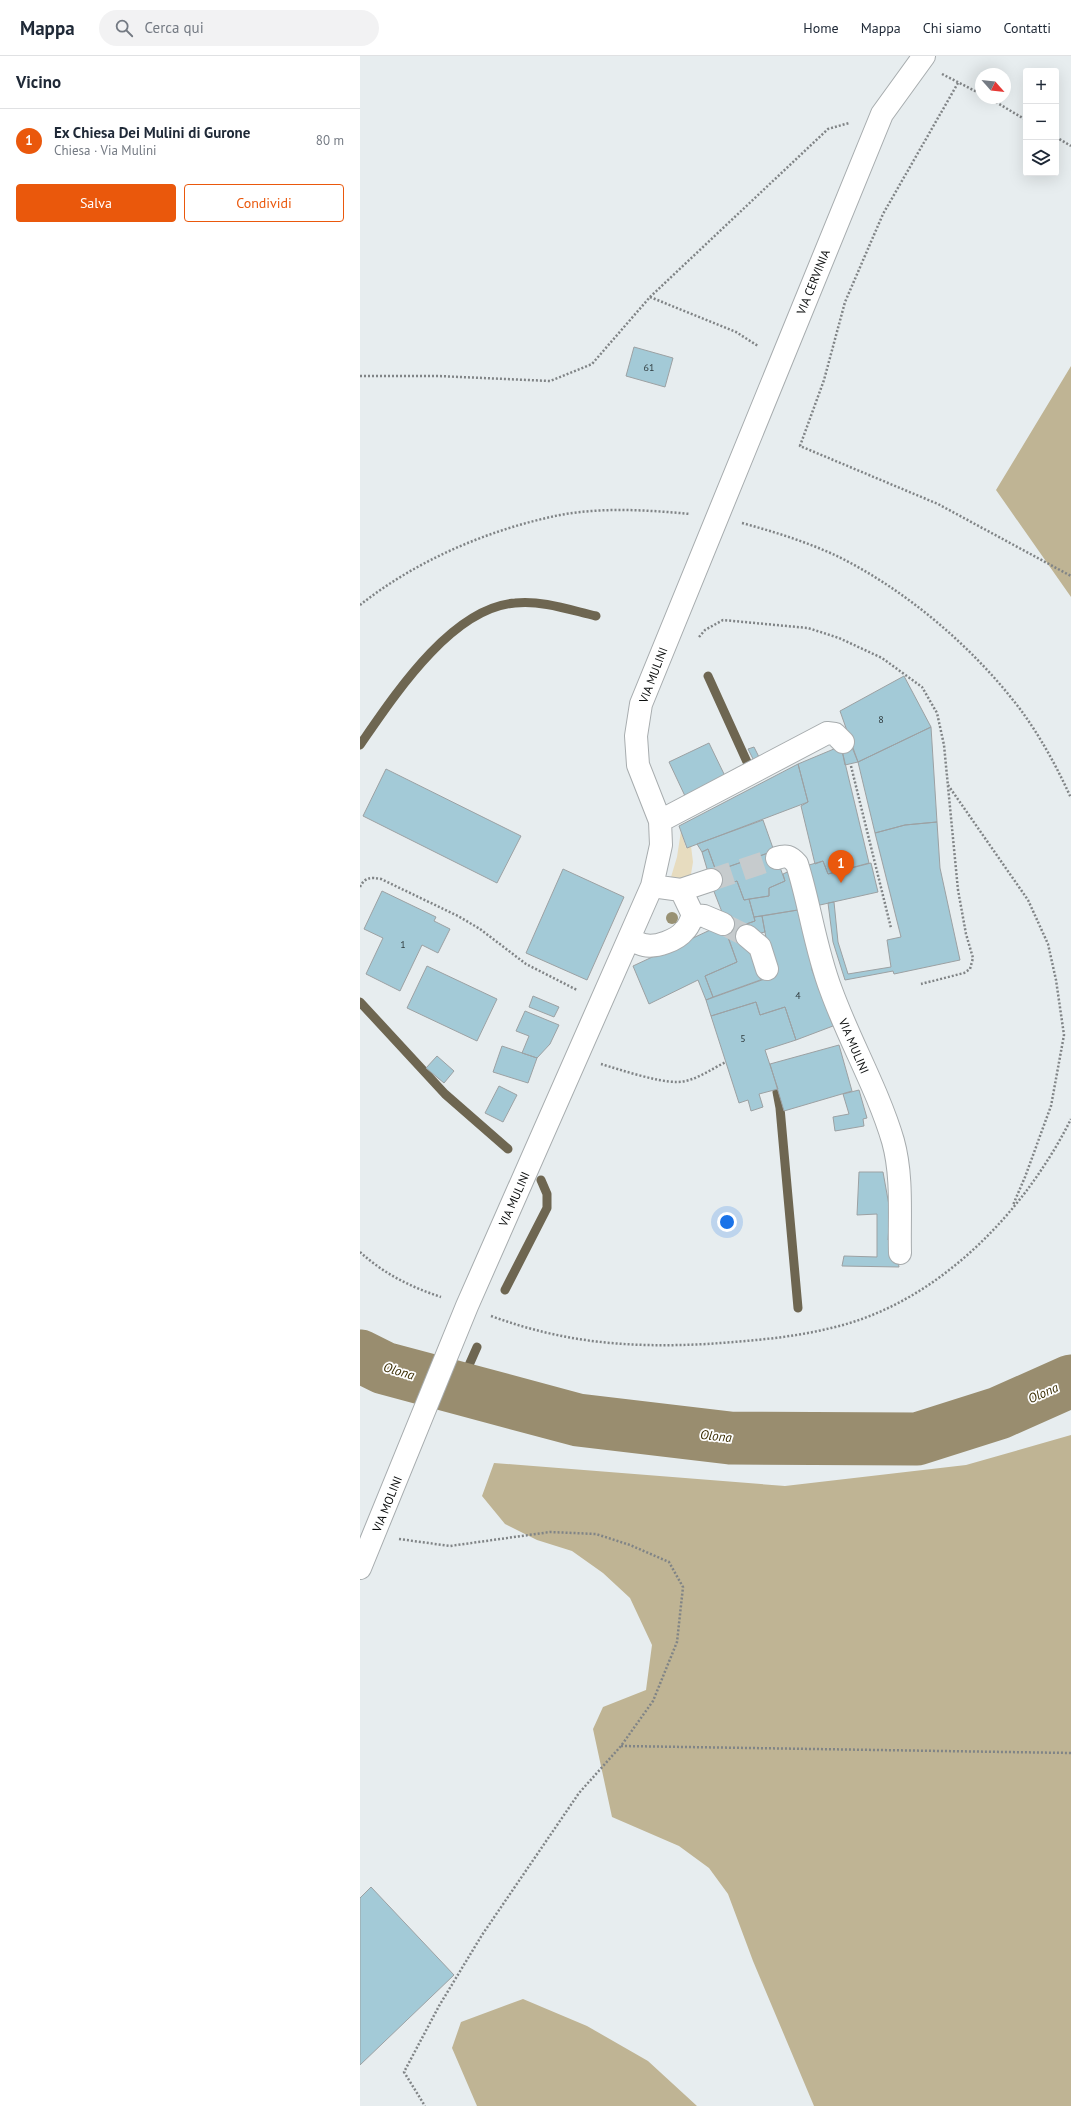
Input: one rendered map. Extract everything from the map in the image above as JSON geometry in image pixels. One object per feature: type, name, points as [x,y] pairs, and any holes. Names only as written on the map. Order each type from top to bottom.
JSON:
[{"type":"street","name":"VIA CERVINIA","points":[[719,517],[882,114],[924,56]]},
{"type":"street","name":"VIA MULINI","points":[[405,1462],[467,1306],[602,1003],[652,886],[661,845],[660,821],[638,765],[636,736],[641,704],[719,517]]},
{"type":"street","points":[[660,821],[827,733],[835,734],[843,742]]},
{"type":"street","name":"VIA MULINI","points":[[776,858],[784,855],[792,858],[797,864],[817,948],[830,989],[880,1105],[893,1142],[898,1174],[900,1253]]},
{"type":"street","points":[[652,886],[680,890],[711,880]]},
{"type":"street","points":[[680,890],[693,915]]},
{"type":"street","points":[[630,939],[644,945],[658,944],[677,937],[684,932],[693,915]]},
{"type":"street","points":[[693,915],[704,916],[723,924]]},
{"type":"street","points":[[747,936],[760,947],[767,969]]},
{"type":"street","name":"VIA MOLINI","points":[[360,1568],[405,1462]]},
{"type":"path","points":[[975,91],[958,83],[882,214],[845,302],[824,380],[800,446],[938,504],[1071,576]]},
{"type":"path","points":[[999,104],[1023,118]]},
{"type":"path","points":[[360,376],[438,376],[550,381],[592,364],[650,297],[828,129],[882,114]]},
{"type":"path","points":[[1059,139],[1071,146]]},
{"type":"path","points":[[650,297],[736,332],[781,361]]},
{"type":"path","points":[[360,605],[408,572],[445,554],[513,528],[561,515],[595,511],[657,510],[719,517],[797,539],[837,556],[873,577],[940,624],[970,652],[1020,709],[1042,743],[1071,798]]},
{"type":"path","points":[[850,764],[891,928]]},
{"type":"path","points":[[948,784],[1028,900],[1048,944],[1056,980],[1064,1035],[1051,1106],[1025,1177],[1011,1209]]},
{"type":"path","points":[[360,887],[363,881],[371,877],[381,879],[458,916],[480,929],[526,964],[602,1003]]},
{"type":"path","points":[[578,1057],[644,1076],[677,1082],[694,1078],[726,1062]]},
{"type":"path","points":[[360,1252],[375,1266],[414,1288],[520,1326],[566,1338],[647,1346],[746,1341],[832,1328],[875,1314],[918,1292],[957,1263],[995,1227],[1011,1209],[1044,1166],[1071,1118]]},
{"type":"path","points":[[374,1535],[450,1546],[550,1532],[596,1534],[630,1545],[670,1562],[683,1587],[677,1642],[653,1701],[621,1746],[579,1793],[482,1935],[439,2006],[404,2072],[425,2106]]},
{"type":"path","points":[[621,1746],[1071,1753]]},
{"type":"shaded area","points":[[1071,366],[1071,597],[996,490]]},
{"type":"shaded area","points":[[681,831],[686,848],[691,846],[693,862],[690,880],[679,881],[671,877],[677,857]]},
{"type":"shaded area","points":[[1071,1435],[1071,2106],[814,2106],[753,1961],[728,1894],[709,1868],[679,1846],[612,1817],[593,1729],[603,1707],[646,1690],[652,1645],[630,1598],[603,1573],[572,1551],[537,1540],[505,1524],[482,1496],[494,1463],[785,1486],[966,1465]]},
{"type":"shaded area","points":[[523,1999],[587,2026],[648,2061],[697,2106],[477,2106],[452,2048],[461,2022]]},
{"type":"building","points":[[634,347],[673,358],[665,387],[626,376]]},
{"type":"building","points":[[904,676],[931,727],[858,762],[840,711]]},
{"type":"building","points":[[931,727],[937,822],[905,825],[875,833],[858,762]]},
{"type":"building","points":[[849,740],[858,762],[845,765],[841,746]]},
{"type":"building","points":[[709,743],[725,776],[685,796],[669,762]]},
{"type":"building","points":[[841,746],[869,863],[828,874],[823,861],[815,864],[801,806],[808,802],[798,764]]},
{"type":"building","points":[[754,747],[760,759],[754,761],[748,749]]},
{"type":"building","points":[[798,764],[808,802],[687,848],[679,826]]},
{"type":"building","points":[[386,769],[521,836],[497,883],[363,816]]},
{"type":"building","points":[[763,820],[774,851],[716,871],[708,849],[702,852],[697,844]]},
{"type":"building","points":[[937,822],[940,868],[960,960],[894,974],[893,971],[845,980],[833,942],[828,903],[834,902],[838,942],[848,974],[891,967],[887,940],[901,937],[875,833],[905,825]]},
{"type":"building","points":[[708,849],[716,871],[774,851],[785,881],[769,888],[769,896],[744,900],[737,881],[713,889],[702,852]]},
{"type":"building","points":[[823,861],[828,874],[871,863],[878,892],[811,907],[802,867]]},
{"type":"building","points":[[563,869],[624,897],[587,980],[526,953]]},
{"type":"building","points":[[794,869],[804,909],[754,917],[749,899],[769,896],[769,888],[785,881],[783,874]]},
{"type":"building","points":[[737,881],[744,900],[749,899],[755,921],[729,930],[713,889]]},
{"type":"building","points":[[382,891],[436,917],[434,921],[450,929],[438,953],[422,945],[400,991],[366,974],[383,938],[364,929]]},
{"type":"building","points":[[804,909],[812,970],[833,1026],[796,1040],[785,1007],[760,1015],[756,1002],[711,1016],[706,1000],[773,976],[762,916]]},
{"type":"building","points":[[762,916],[765,932],[747,936],[763,979],[713,997],[705,976],[737,962],[726,931],[755,921],[754,917]]},
{"type":"building","points":[[723,924],[737,962],[705,976],[713,997],[706,1000],[698,980],[649,1004],[633,966]]},
{"type":"building","points":[[427,966],[497,999],[477,1041],[407,1008]]},
{"type":"building","points":[[533,996],[559,1007],[554,1017],[529,1007]]},
{"type":"building","points":[[756,1002],[760,1015],[785,1007],[796,1040],[765,1050],[778,1089],[759,1094],[763,1107],[751,1111],[748,1100],[739,1103],[711,1016]]},
{"type":"building","points":[[525,1011],[559,1025],[550,1044],[537,1058],[522,1053],[529,1036],[516,1031]]},
{"type":"building","points":[[839,1045],[852,1091],[784,1111],[770,1064]]},
{"type":"building","points":[[502,1046],[537,1058],[528,1083],[493,1072]]},
{"type":"building","points":[[437,1056],[454,1071],[444,1083],[426,1068]]},
{"type":"building","points":[[499,1086],[517,1095],[503,1122],[485,1113]]},
{"type":"building","points":[[859,1090],[867,1118],[863,1119],[864,1126],[835,1131],[833,1117],[849,1114],[843,1094]]},
{"type":"building","points":[[859,1172],[883,1172],[890,1211],[888,1240],[894,1240],[899,1267],[842,1266],[844,1256],[877,1257],[877,1214],[857,1215]]},
{"type":"building","points":[[371,1887],[454,1975],[360,2065],[360,1898]]},
{"type":"waterway","points":[[360,745],[407,680],[426,658],[447,637],[469,620],[491,609],[525,602],[546,604],[596,616]]},
{"type":"waterway","points":[[708,676],[748,764]]},
{"type":"waterway","points":[[360,1002],[445,1094],[508,1149]]},
{"type":"waterway","points":[[777,1092],[780,1108],[798,1308]]},
{"type":"waterway","points":[[505,1290],[547,1208],[547,1194],[541,1180]]},
{"type":"waterway","points":[[459,1388],[477,1347]]},
{"type":"waterway","name":"Olona","points":[[360,1356],[384,1368],[578,1420],[730,1438],[917,1439],[999,1413],[1071,1381]]},
{"type":"tunnel","points":[[711,880],[777,858]]},
{"type":"tunnel","points":[[723,924],[747,936]]},
{"type":"place","name":"Ex Chiesa Dei Mulini di Gurone","points":[[841,883]]}]
